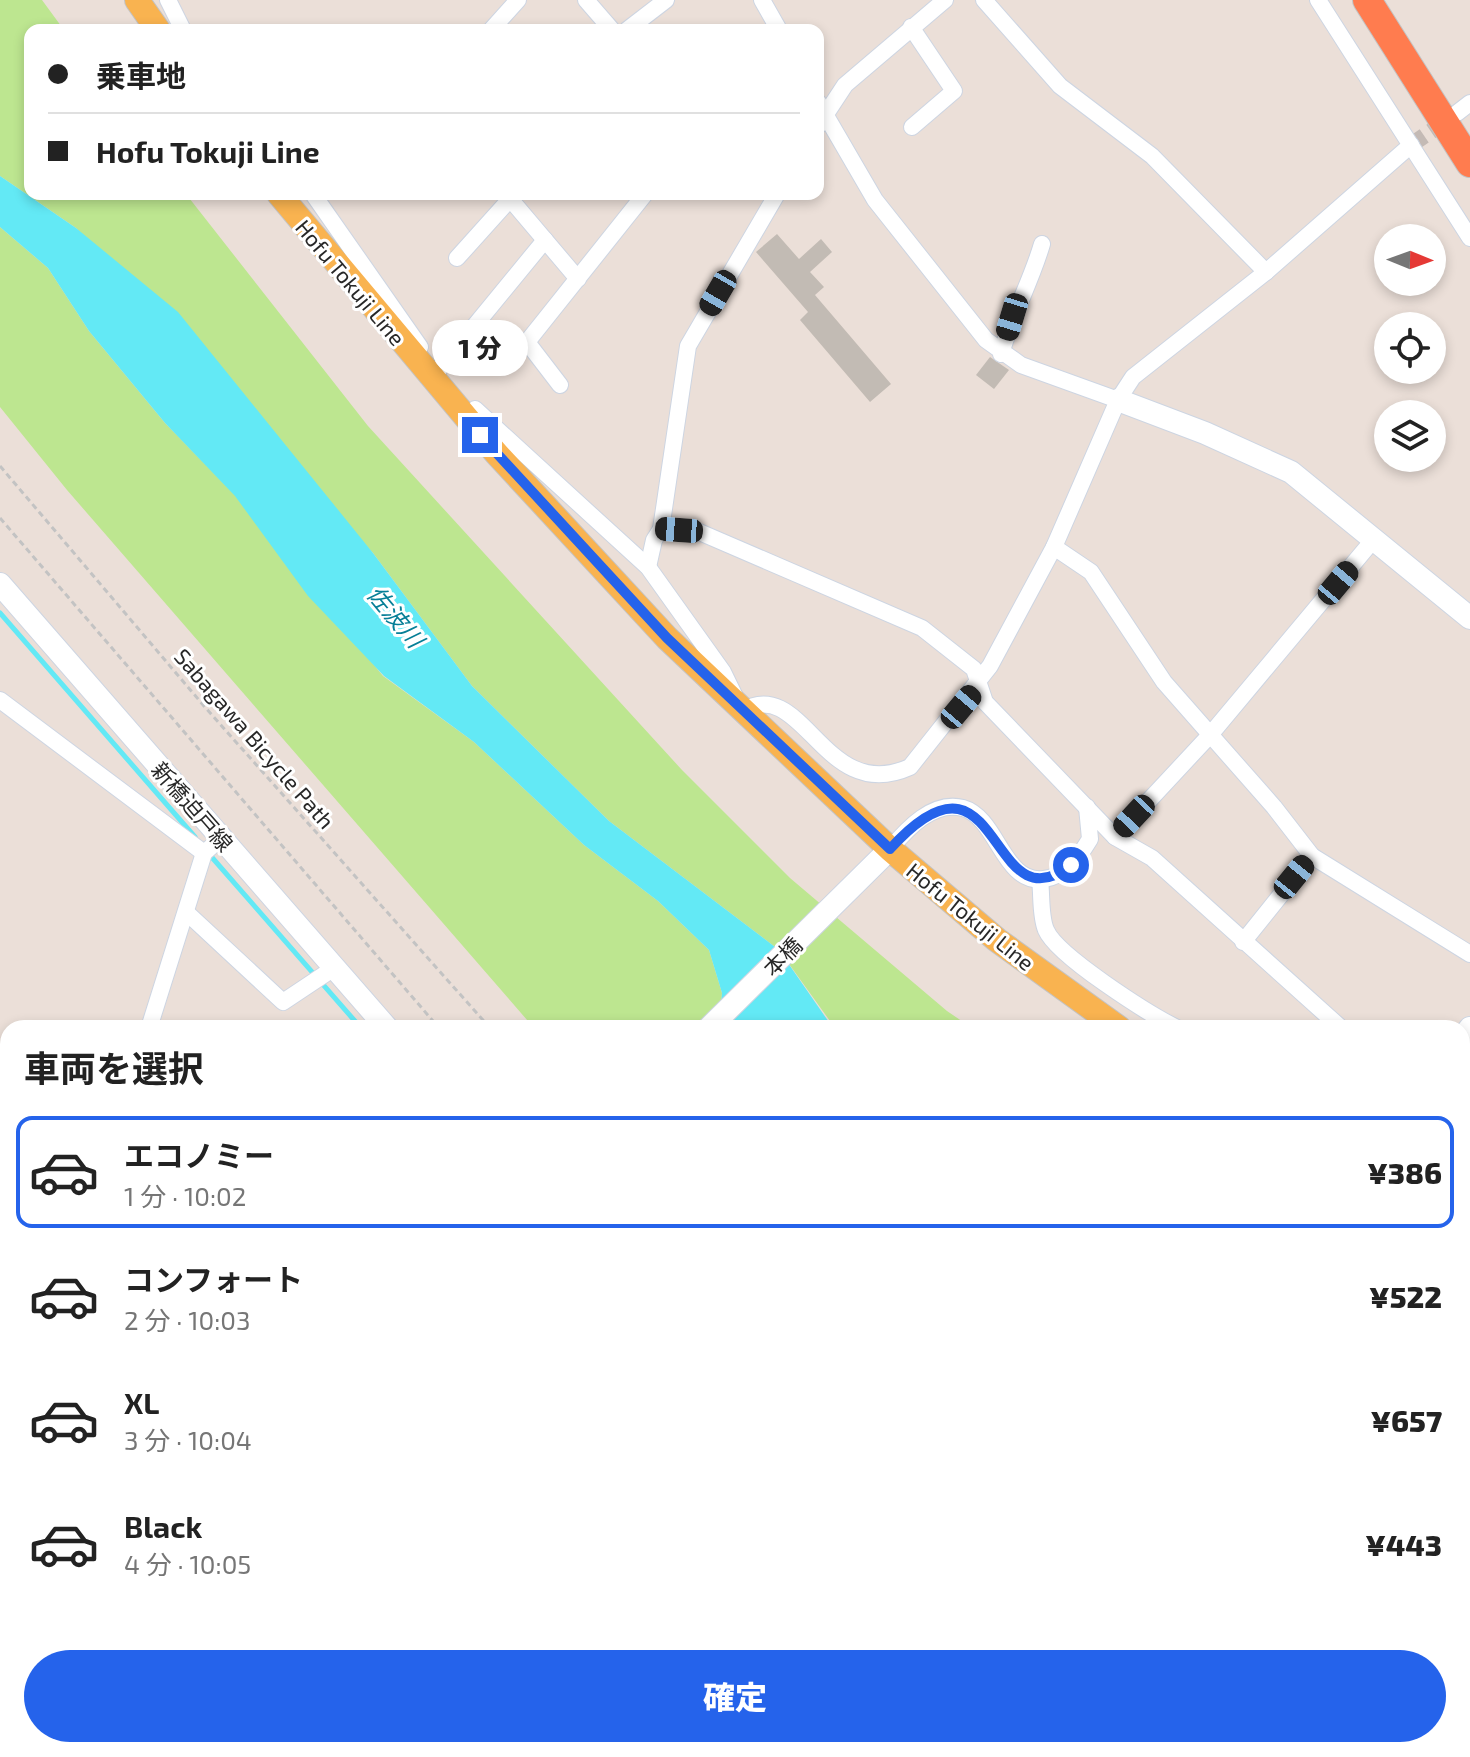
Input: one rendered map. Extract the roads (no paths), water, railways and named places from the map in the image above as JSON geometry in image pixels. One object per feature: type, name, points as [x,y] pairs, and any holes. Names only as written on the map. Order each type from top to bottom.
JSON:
[{"type":"highway","points":[[1367,0],[1470,163]]},
{"type":"main road","points":[[137,0],[154,24]]},
{"type":"main road","name":"Hofu Tokuji Line","points":[[284,200],[607,574],[742,711],[890,849],[997,940],[1108,1020]]},
{"type":"street","points":[[168,0],[180,24]]},
{"type":"street","points":[[496,24],[518,0]]},
{"type":"street","points":[[586,0],[607,24]]},
{"type":"street","points":[[635,24],[666,0]]},
{"type":"street","points":[[762,0],[776,24]]},
{"type":"street","points":[[824,109],[845,85],[945,0]]},
{"type":"street","points":[[984,0],[1060,86],[1152,156],[1266,272]]},
{"type":"street","points":[[1318,0],[1470,238]]},
{"type":"street","points":[[911,27],[954,91],[912,127]]},
{"type":"street","points":[[824,120],[900,235],[1001,354],[1021,365],[1205,433],[1291,472],[1470,618]]},
{"type":"street","points":[[317,200],[436,374],[648,567],[723,672],[742,711],[756,703],[780,707],[850,768],[865,776],[881,777],[910,767],[978,687],[1054,547],[1118,400],[1133,377],[1266,272],[1411,145]]},
{"type":"street","points":[[457,258],[505,200]]},
{"type":"street","points":[[511,200],[578,279]]},
{"type":"street","points":[[560,385],[527,342],[578,279],[635,200]]},
{"type":"street","points":[[648,567],[654,540],[661,529],[688,346],[773,200]]},
{"type":"street","points":[[436,374],[545,240]]},
{"type":"street","points":[[1001,354],[1012,317],[1031,283],[1042,244]]},
{"type":"street","points":[[661,529],[697,531],[922,628],[974,669],[985,702],[1115,837],[1152,858],[1332,1020]]},
{"type":"street","points":[[1115,837],[1210,735],[1374,539]]},
{"type":"street","points":[[1054,547],[1091,572],[1164,682],[1274,807],[1312,856],[1470,954]]},
{"type":"street","name":"新橋迫戸線","points":[[0,584],[213,846],[334,968],[380,1020]]},
{"type":"street","points":[[0,700],[213,846],[186,912],[152,1020]]},
{"type":"street","points":[[890,849],[909,827],[927,815],[944,808],[963,808],[976,816],[1023,876],[1040,880],[1056,876],[1083,851],[1090,839],[1086,806]]},
{"type":"street","name":"本橋","points":[[717,1020],[890,849]]},
{"type":"street","points":[[1243,942],[1312,856]]},
{"type":"street","points":[[1040,880],[1044,927],[1052,941],[1082,966],[1165,1020]]},
{"type":"street","points":[[186,912],[283,1002],[334,968]]},
{"type":"water","name":"佐波川","points":[[0,176],[24,192],[24,200],[35,200],[76,228],[178,312],[373,553],[472,686],[609,821],[779,950],[827,1020],[720,1020],[722,993],[709,950],[658,901],[584,845],[474,742],[384,676],[308,596],[235,496],[165,423],[89,331],[48,268],[0,227]]},
{"type":"waterway","points":[[0,613],[195,837]]},
{"type":"waterway","points":[[209,854],[354,1020]]},
{"type":"tunnel","points":[[1411,145],[1449,119]]}]
